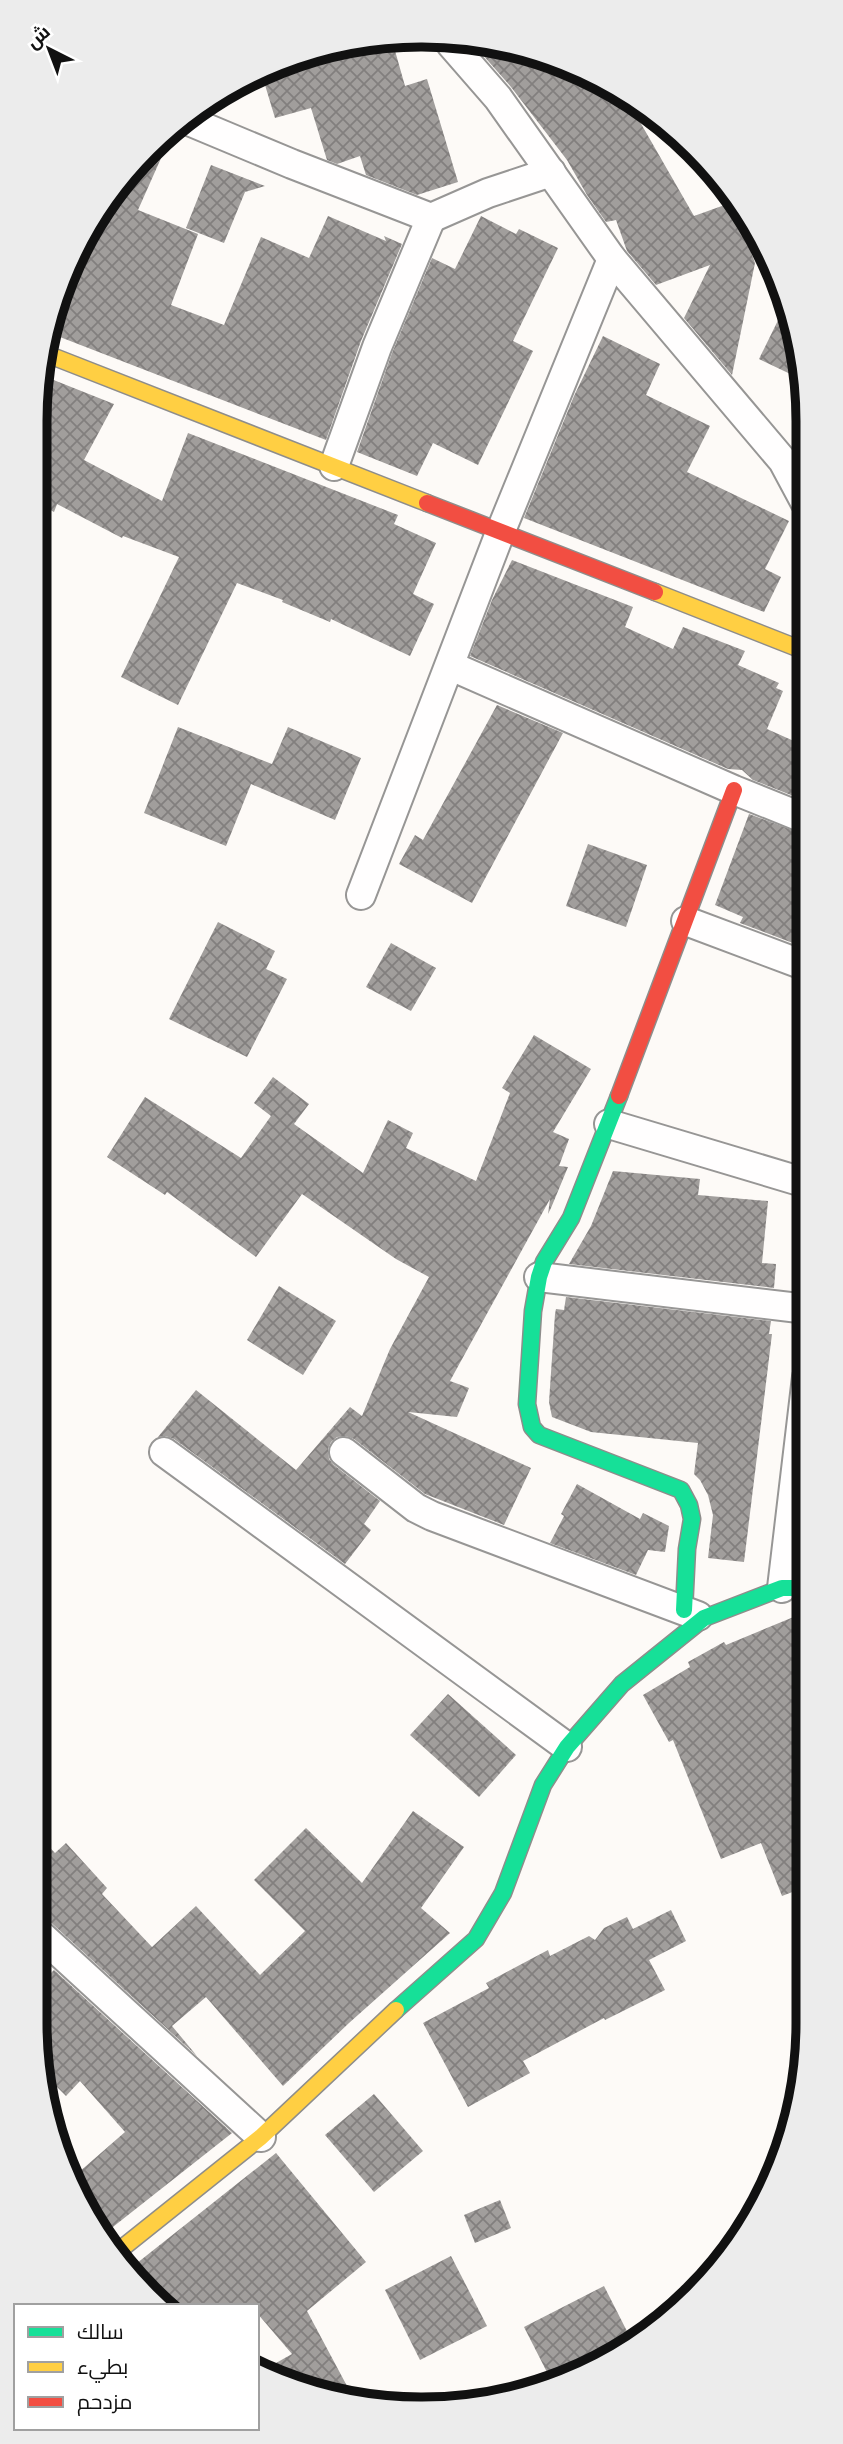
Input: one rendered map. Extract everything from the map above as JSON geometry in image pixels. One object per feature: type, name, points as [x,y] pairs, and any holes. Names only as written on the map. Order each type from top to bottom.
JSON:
[{"type":"street","points":[[455,49],[498,97],[612,259],[783,461],[796,485]]},
{"type":"street","points":[[196,124],[431,218]]},
{"type":"street","points":[[334,466],[377,347],[431,218],[488,193],[551,172]]},
{"type":"street","points":[[360,895],[451,666],[500,533],[612,259]]},
{"type":"street","points":[[53,356],[796,648]]},
{"type":"street","points":[[451,666],[796,815]]},
{"type":"street","points":[[694,1614],[687,1549],[692,1519],[681,1489],[539,1435],[532,1427],[527,1404],[533,1311],[544,1262],[571,1218],[609,1124],[734,790]]},
{"type":"street","points":[[686,921],[796,962]]},
{"type":"street","points":[[609,1124],[796,1180]]},
{"type":"street","points":[[539,1277],[796,1308]]},
{"type":"street","points":[[164,1452],[567,1747]]},
{"type":"street","points":[[344,1452],[416,1508],[432,1516],[694,1614]]},
{"type":"street","points":[[796,1472],[787,1549],[796,1577]]},
{"type":"street","points":[[123,2247],[261,2137],[476,1938],[503,1893],[544,1785],[567,1747],[622,1684],[694,1614],[796,1587]]},
{"type":"street","points":[[47,1941],[261,2137]]},
{"type":"building","points":[[394,48],[405,86],[427,79],[458,182],[417,195],[366,175],[360,156],[337,164],[327,160],[311,108],[275,118],[264,82],[325,60]]},
{"type":"building","points":[[480,52],[542,67],[609,97],[636,115],[694,216],[726,205],[743,229],[755,263],[732,375],[684,318],[710,265],[656,285],[627,251],[616,220],[606,222],[567,160],[511,87]]},
{"type":"building","points":[[165,150],[138,210],[198,234],[171,305],[224,325],[261,237],[309,258],[328,216],[386,241],[384,236],[402,244],[361,341],[326,440],[57,336],[67,301],[97,234],[140,175]]},
{"type":"building","points":[[211,165],[265,186],[245,192],[224,243],[186,228]]},
{"type":"building","points":[[481,216],[516,234],[519,229],[558,248],[513,341],[533,351],[478,465],[433,443],[417,476],[357,452],[392,353],[432,258],[455,269]]},
{"type":"building","points":[[780,316],[793,375],[759,359]]},
{"type":"building","points":[[603,336],[660,364],[646,395],[710,426],[687,472],[789,521],[765,569],[781,577],[764,612],[524,518],[574,396]]},
{"type":"building","points":[[50,378],[114,404],[84,460],[162,501],[188,433],[398,515],[394,524],[436,543],[413,594],[434,604],[410,656],[331,619],[330,622],[282,602],[283,600],[237,583],[178,705],[121,677],[179,557],[123,536],[122,538],[57,504],[54,512],[47,508]]},
{"type":"building","points":[[512,560],[633,607],[625,627],[673,649],[683,627],[745,651],[738,665],[779,683],[776,688],[783,691],[767,729],[796,742],[796,797],[753,780],[742,770],[728,769],[470,656],[492,600]]},
{"type":"building","points":[[497,705],[563,733],[472,903],[399,864],[415,835],[423,840]]},
{"type":"building","points":[[178,727],[272,764],[288,727],[361,758],[335,820],[251,784],[226,846],[144,813]]},
{"type":"building","points":[[749,814],[796,831],[796,944],[740,923],[743,917],[715,905]]},
{"type":"building","points":[[588,844],[647,865],[626,927],[566,906]]},
{"type":"building","points":[[218,922],[275,951],[266,969],[287,979],[247,1057],[169,1019]]},
{"type":"building","points":[[391,943],[436,968],[411,1011],[366,987]]},
{"type":"building","points":[[534,1035],[591,1069],[553,1132],[569,1139],[559,1166],[568,1167],[548,1214],[550,1199],[450,1381],[469,1388],[457,1417],[408,1412],[531,1468],[504,1525],[425,1494],[354,1439],[337,1437],[328,1449],[329,1459],[380,1501],[364,1524],[371,1530],[345,1564],[174,1439],[158,1437],[196,1390],[296,1470],[350,1407],[362,1416],[390,1349],[429,1277],[396,1259],[302,1194],[256,1257],[167,1192],[165,1195],[107,1157],[145,1097],[241,1158],[271,1116],[254,1103],[273,1077],[309,1104],[294,1124],[363,1173],[388,1120],[413,1133],[406,1148],[476,1181],[510,1093],[502,1088]]},
{"type":"building","points":[[613,1171],[700,1179],[698,1195],[768,1201],[762,1263],[776,1264],[774,1288],[569,1264],[591,1226]]},
{"type":"building","points":[[279,1286],[336,1321],[303,1375],[247,1340]]},
{"type":"building","points":[[566,1297],[771,1321],[769,1334],[772,1334],[744,1562],[708,1558],[713,1515],[708,1495],[694,1474],[698,1443],[591,1432],[552,1417],[549,1402],[555,1314],[556,1309],[564,1310]]},
{"type":"building","points":[[577,1484],[640,1519],[643,1513],[669,1526],[665,1552],[648,1550],[636,1575],[550,1543]]},
{"type":"building","points":[[796,1616],[796,1891],[782,1896],[761,1843],[721,1859],[673,1740],[669,1742],[643,1695],[690,1667],[688,1662],[724,1642],[726,1645]]},
{"type":"building","points":[[448,1694],[516,1755],[479,1797],[410,1735]]},
{"type":"building","points":[[413,1811],[464,1847],[421,1908],[450,1933],[283,2086],[206,1997],[172,2026],[197,2056],[47,1919],[47,1845],[55,1853],[66,1843],[107,1888],[102,1894],[152,1947],[196,1906],[260,1975],[305,1931],[254,1880],[306,1828],[362,1883]]},
{"type":"building","points":[[671,1910],[686,1941],[649,1960],[665,1990],[605,2020],[604,2018],[523,2061],[530,2073],[468,2107],[423,2023],[489,1988],[486,1983],[548,1950],[550,1956],[589,1936],[595,1940],[604,1928],[627,1917],[633,1929]]},
{"type":"building","points":[[54,1970],[232,2133],[110,2230],[79,2172],[125,2132],[80,2081],[66,2096],[52,2082],[48,2047],[47,1977]]},
{"type":"building","points":[[374,2094],[423,2151],[374,2192],[325,2135]]},
{"type":"building","points":[[276,2153],[366,2262],[307,2311],[349,2390],[301,2377],[272,2365],[292,2354],[259,2315],[259,2304],[175,2304],[136,2264]]},
{"type":"building","points":[[500,2200],[511,2228],[475,2243],[464,2215]]},
{"type":"building","points":[[451,2256],[487,2326],[420,2360],[385,2290]]},
{"type":"building","points":[[604,2286],[629,2334],[609,2347],[548,2375],[524,2327]]},
{"type":"traffic: fast","points":[[619,1096],[571,1218],[544,1262],[539,1277],[533,1311],[527,1404],[532,1427],[539,1435],[681,1490],[689,1505],[692,1519],[687,1549],[684,1610]]},
{"type":"traffic: fast","points":[[396,2010],[476,1939],[503,1893],[543,1785],[567,1747],[622,1684],[704,1618],[782,1588],[796,1588]]},
{"type":"traffic: slow","points":[[53,356],[427,503]]},
{"type":"traffic: slow","points":[[655,592],[796,647]]},
{"type":"traffic: slow","points":[[123,2247],[261,2137],[396,2010]]},
{"type":"traffic: jam","points":[[427,503],[655,592]]},
{"type":"traffic: jam","points":[[619,1096],[734,790]]}]
